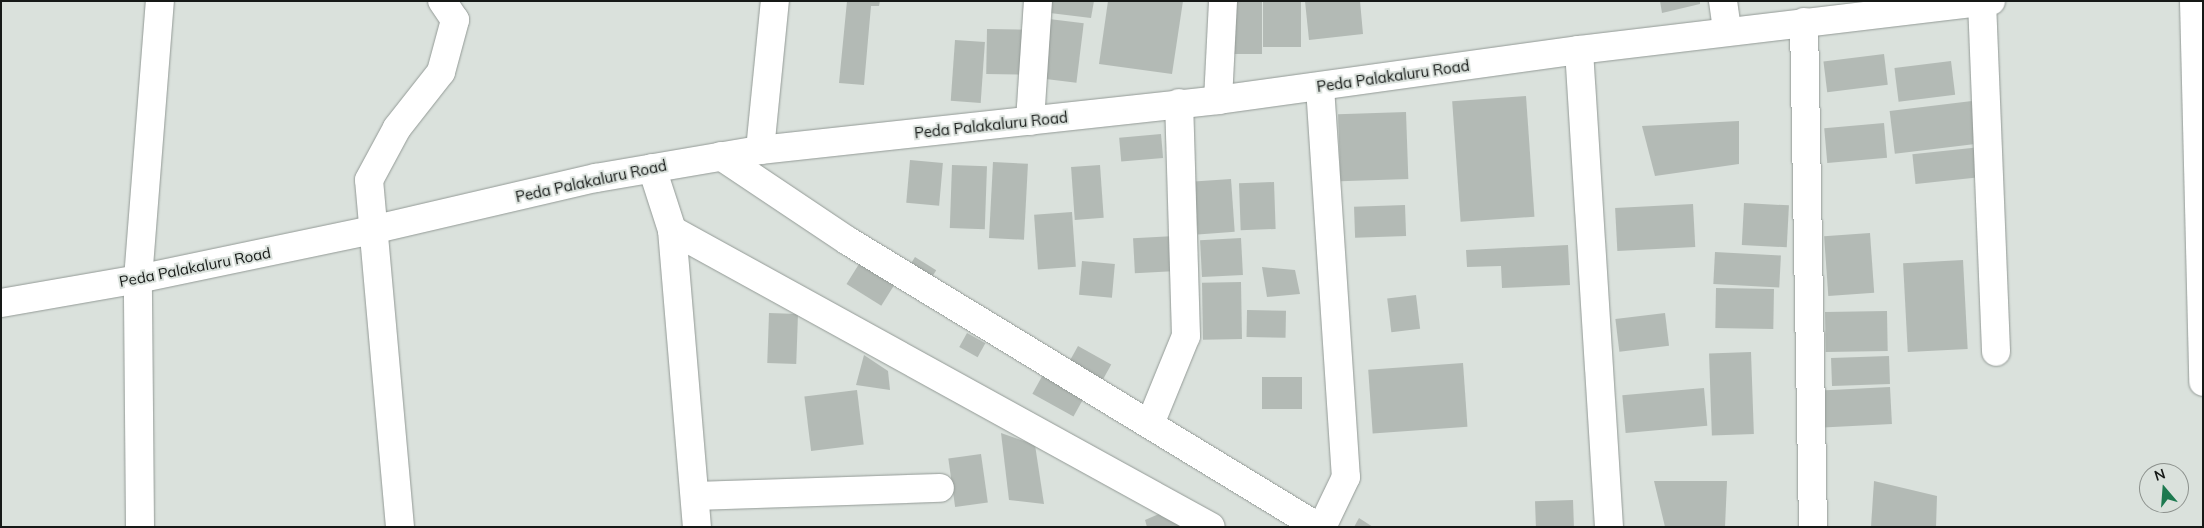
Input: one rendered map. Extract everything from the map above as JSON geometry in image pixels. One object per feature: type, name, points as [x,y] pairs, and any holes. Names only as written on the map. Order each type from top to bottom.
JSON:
[{"type":"street","points":[[140,527],[138,279],[160,1]]},
{"type":"street","points":[[400,527],[372,230],[370,180],[397,128],[441,72],[455,20],[442,1]]},
{"type":"street","points":[[760,150],[776,1]]},
{"type":"street","points":[[1030,122],[1038,1]]},
{"type":"street","points":[[1218,100],[1223,1]]},
{"type":"street","points":[[1723,1],[1727,31]]},
{"type":"street","points":[[2194,1],[2203,382]]},
{"type":"street","points":[[1987,2],[1996,352]]},
{"type":"street","name":"Peda Palakaluru Road","points":[[1,303],[138,279],[372,230],[596,178],[760,150],[1218,100],[1727,31],[1953,4],[1987,2]]},
{"type":"street","points":[[1804,22],[1813,527]]},
{"type":"street","points":[[1579,50],[1609,527]]},
{"type":"street","points":[[1320,87],[1346,477],[1322,527]]},
{"type":"street","points":[[1150,424],[1186,336],[1179,103]]},
{"type":"street","points":[[721,156],[848,241],[1318,527]]},
{"type":"street","points":[[652,168],[672,230],[698,527]]},
{"type":"street","points":[[672,230],[1211,527]]},
{"type":"street","points":[[695,496],[940,488]]},
{"type":"building","points":[[847,1],[880,1],[879,6],[871,6],[864,85],[839,83]]},
{"type":"building","points":[[1052,1],[1094,1],[1091,18],[1050,13]]},
{"type":"building","points":[[1108,1],[1183,1],[1172,74],[1099,64]]},
{"type":"building","points":[[1231,1],[1262,1],[1262,54],[1231,54]]},
{"type":"building","points":[[1263,1],[1301,1],[1301,47],[1263,47]]},
{"type":"building","points":[[1305,1],[1360,1],[1363,34],[1309,40]]},
{"type":"building","points":[[1660,1],[1700,1],[1700,4],[1662,13]]},
{"type":"building","points":[[1049,19],[1084,23],[1076,83],[1042,79]]},
{"type":"building","points":[[987,29],[1028,30],[1027,75],[986,74]]},
{"type":"building","points":[[955,40],[985,42],[981,103],[951,101]]},
{"type":"building","points":[[1884,54],[1888,85],[1827,92],[1823,61]]},
{"type":"building","points":[[1951,61],[1955,95],[1899,102],[1894,68]]},
{"type":"building","points":[[1526,96],[1534,217],[1461,222],[1452,101]]},
{"type":"building","points":[[1972,101],[1977,144],[1895,154],[1890,111]]},
{"type":"building","points":[[1406,112],[1408,179],[1340,181],[1338,114]]},
{"type":"building","points":[[1739,121],[1739,164],[1655,176],[1642,126]]},
{"type":"building","points":[[1884,123],[1887,158],[1827,163],[1824,128]]},
{"type":"building","points":[[1161,134],[1163,158],[1121,162],[1119,138]]},
{"type":"building","points":[[1981,147],[1984,177],[1916,184],[1912,154]]},
{"type":"building","points":[[910,160],[943,163],[939,206],[906,203]]},
{"type":"building","points":[[993,162],[1028,164],[1024,240],[989,238]]},
{"type":"building","points":[[952,165],[987,166],[985,229],[950,228]]},
{"type":"building","points":[[1100,165],[1104,218],[1075,220],[1071,167]]},
{"type":"building","points":[[1231,179],[1235,232],[1198,234],[1194,182]]},
{"type":"building","points":[[1274,182],[1276,229],[1241,230],[1239,183]]},
{"type":"building","points":[[1744,203],[1789,205],[1787,247],[1742,245]]},
{"type":"building","points":[[1693,204],[1695,247],[1617,251],[1615,208]]},
{"type":"building","points":[[1405,205],[1406,236],[1355,238],[1354,207]]},
{"type":"building","points":[[1072,212],[1076,267],[1038,270],[1034,215]]},
{"type":"building","points":[[1870,233],[1874,293],[1828,296],[1824,236]]},
{"type":"building","points":[[1175,236],[1177,271],[1135,273],[1133,238]]},
{"type":"building","points":[[1241,238],[1243,275],[1202,277],[1200,240]]},
{"type":"building","points":[[1568,245],[1570,285],[1502,288],[1501,266],[1467,267],[1466,250]]},
{"type":"building","points":[[1715,252],[1781,255],[1779,287],[1713,284]]},
{"type":"building","points":[[864,256],[899,278],[881,306],[847,284]]},
{"type":"building","points":[[915,257],[936,270],[927,285],[906,271]]},
{"type":"building","points":[[1963,260],[1968,349],[1908,352],[1903,263]]},
{"type":"building","points":[[1082,261],[1115,264],[1112,298],[1079,295]]},
{"type":"building","points":[[1262,267],[1295,270],[1300,294],[1267,297]]},
{"type":"building","points":[[1241,282],[1242,339],[1203,340],[1202,283]]},
{"type":"building","points":[[1716,288],[1774,289],[1773,329],[1715,328]]},
{"type":"building","points":[[1416,295],[1420,329],[1391,332],[1387,299]]},
{"type":"building","points":[[1247,310],[1286,311],[1286,338],[1247,337]]},
{"type":"building","points":[[1887,311],[1888,351],[1826,352],[1825,312]]},
{"type":"building","points":[[769,313],[798,314],[796,364],[767,363]]},
{"type":"building","points":[[1665,313],[1669,346],[1619,352],[1615,319]]},
{"type":"building","points":[[967,333],[985,343],[978,357],[959,347]]},
{"type":"building","points":[[1078,346],[1111,364],[1101,384],[1067,365]]},
{"type":"building","points":[[1751,352],[1754,434],[1712,435],[1709,353]]},
{"type":"building","points":[[864,355],[888,371],[890,390],[856,385]]},
{"type":"building","points":[[1889,356],[1890,384],[1832,386],[1831,358]]},
{"type":"building","points":[[1463,363],[1467,427],[1373,433],[1368,370]]},
{"type":"building","points":[[1045,371],[1086,394],[1074,417],[1032,394]]},
{"type":"building","points":[[1262,377],[1302,377],[1302,409],[1262,409]]},
{"type":"building","points":[[1890,387],[1892,424],[1823,428],[1821,391]]},
{"type":"building","points":[[1704,388],[1707,426],[1626,433],[1622,395]]},
{"type":"building","points":[[857,390],[864,445],[811,451],[804,396]]},
{"type":"building","points":[[1001,433],[1035,445],[1044,504],[1009,500]]},
{"type":"building","points":[[981,454],[988,503],[955,507],[948,459]]},
{"type":"building","points":[[1654,481],[1727,481],[1725,527],[1665,527]]},
{"type":"building","points":[[1874,481],[1937,496],[1936,527],[1871,527]]},
{"type":"building","points":[[1573,500],[1574,526],[1536,527],[1535,501]]},
{"type":"building","points":[[1175,507],[1179,527],[1147,527],[1145,520]]},
{"type":"building","points":[[1359,518],[1373,527],[1354,527]]}]
